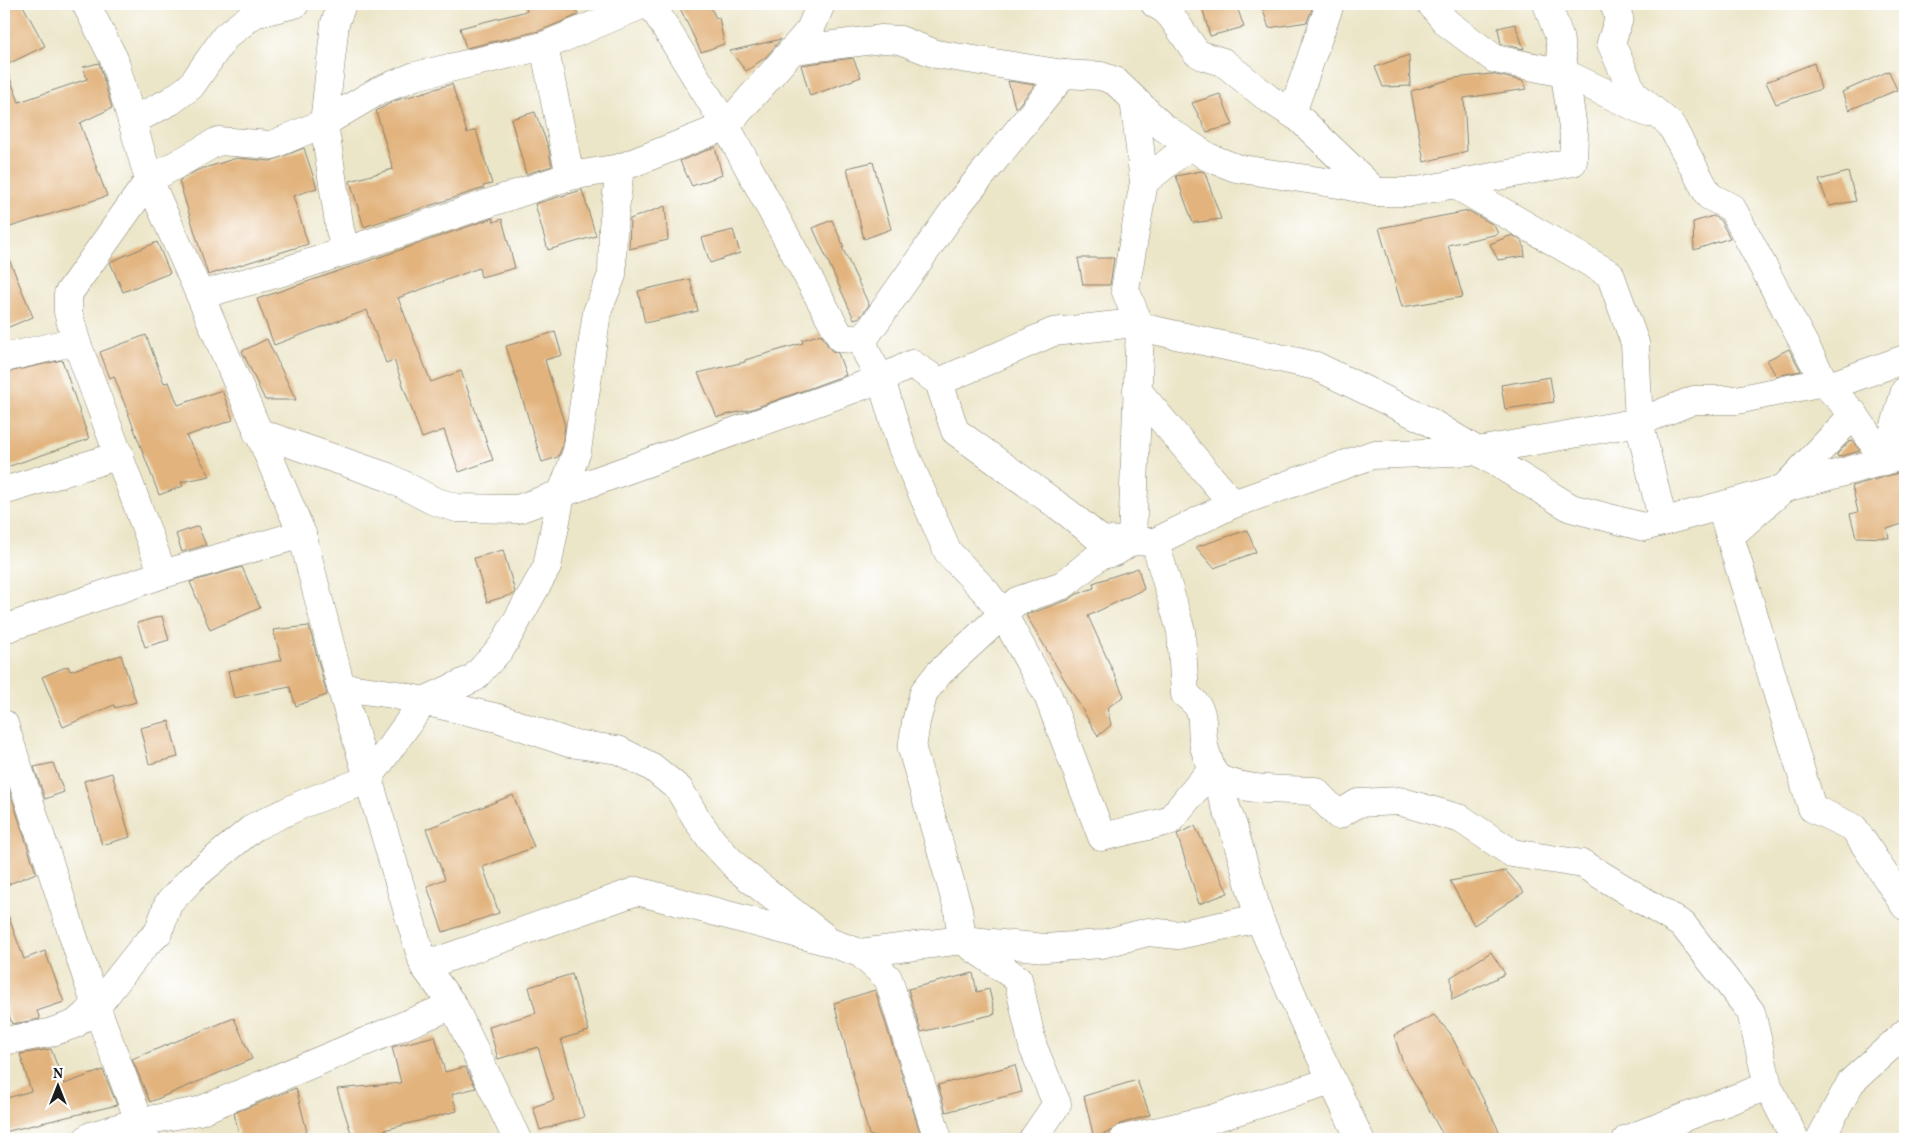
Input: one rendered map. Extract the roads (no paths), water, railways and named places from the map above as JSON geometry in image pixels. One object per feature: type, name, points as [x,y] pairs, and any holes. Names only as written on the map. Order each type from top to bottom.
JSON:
[{"type":"street","points":[[86,4],[114,59],[149,180],[302,534],[367,780],[424,966],[453,1005],[517,1139]]},
{"type":"street","points":[[132,121],[171,101],[191,86],[225,37],[253,9],[296,4]]},
{"type":"street","points":[[342,4],[335,23],[324,122],[340,230],[346,251]]},
{"type":"street","points":[[163,574],[76,341],[68,312],[68,294],[149,180],[218,142],[272,145],[324,122],[378,91],[415,76],[544,46],[644,4]]},
{"type":"street","points":[[651,4],[726,126],[841,338],[863,340]]},
{"type":"street","points":[[200,295],[279,273],[570,176],[620,168],[726,126],[810,30],[821,4]]},
{"type":"street","points":[[1155,4],[1171,16],[1196,52],[1224,62],[1269,99],[1309,125],[1376,192]]},
{"type":"street","points":[[1292,113],[1330,4]]},
{"type":"street","points":[[1431,4],[1447,23],[1495,59],[1564,74],[1671,124]]},
{"type":"street","points":[[792,50],[882,39],[900,40],[936,54],[1064,74],[1101,76],[1116,81],[1163,126],[1190,145],[1208,157],[1236,168],[1345,185],[1376,192],[1412,192],[1572,162],[1574,135],[1559,36],[1547,4]]},
{"type":"street","points":[[1614,4],[1619,18],[1611,42],[1634,93],[1671,124],[1709,196],[1732,208],[1827,387]]},
{"type":"street","points":[[544,46],[570,176]]},
{"type":"street","points":[[1064,74],[960,202],[863,340],[866,354],[881,380],[901,445],[948,552],[986,592],[1003,614],[1048,696],[1102,838],[1169,821],[1212,769]]},
{"type":"street","points":[[1134,99],[1144,182],[1125,289],[1140,327],[1137,390],[1143,542],[1181,631],[1185,694],[1196,702],[1202,713],[1204,745],[1233,826],[1259,918],[1304,1022],[1360,1139]]},
{"type":"street","points":[[1144,182],[1190,145]]},
{"type":"street","points":[[4,1041],[49,1033],[75,1024],[96,1006],[144,946],[158,933],[168,904],[193,877],[254,827],[305,802],[367,780],[424,701],[474,678],[502,647],[547,567],[561,495],[577,452],[597,312],[612,275],[613,228],[620,168]]},
{"type":"street","points":[[1454,184],[1610,274],[1636,343],[1639,422],[1663,522]]},
{"type":"street","points":[[939,382],[1053,332],[1126,324],[1316,366],[1428,421],[1571,508],[1644,527],[1895,458]]},
{"type":"street","points":[[4,358],[76,341]]},
{"type":"street","points":[[1827,387],[1905,359]]},
{"type":"street","points":[[257,432],[388,477],[434,501],[456,508],[518,509],[881,380],[912,364],[939,382],[955,430],[1068,513],[1101,540],[1143,542]]},
{"type":"street","points":[[1033,1139],[1057,1104],[1033,1047],[1018,980],[962,940],[958,910],[912,749],[914,731],[924,692],[939,673],[1016,601],[1063,585],[1099,556],[1143,542],[1233,504],[1372,456],[1478,452],[1639,422],[1694,400],[1737,400],[1823,382],[1895,458]]},
{"type":"street","points":[[1137,390],[1233,504]]},
{"type":"street","points":[[1895,458],[1905,391]]},
{"type":"street","points":[[1730,536],[1783,489],[1854,414]]},
{"type":"street","points":[[4,491],[120,455]]},
{"type":"street","points":[[1720,506],[1812,808],[1854,828],[1905,906]]},
{"type":"street","points":[[4,629],[163,574],[302,534]]},
{"type":"street","points":[[341,687],[424,701],[498,718],[569,743],[618,750],[652,767],[678,789],[713,842],[740,870],[829,942]]},
{"type":"street","points":[[4,724],[96,1006],[142,1130]]},
{"type":"street","points":[[1212,769],[1214,776],[1226,782],[1257,787],[1315,791],[1338,815],[1358,803],[1399,800],[1461,819],[1512,853],[1583,864],[1683,925],[1751,1012],[1768,1086],[1795,1139]]},
{"type":"street","points":[[424,966],[637,891],[829,942],[860,953],[888,978],[938,1139]]},
{"type":"street","points":[[860,953],[962,940],[1045,948],[1092,944],[1148,932],[1178,935],[1259,918]]},
{"type":"street","points":[[87,1139],[91,1136],[142,1130],[199,1111],[453,1005]]},
{"type":"street","points":[[1820,1139],[1851,1082],[1905,1033]]},
{"type":"street","points":[[1124,1139],[1208,1120],[1332,1081]]},
{"type":"street","points":[[1627,1139],[1768,1086]]}]
